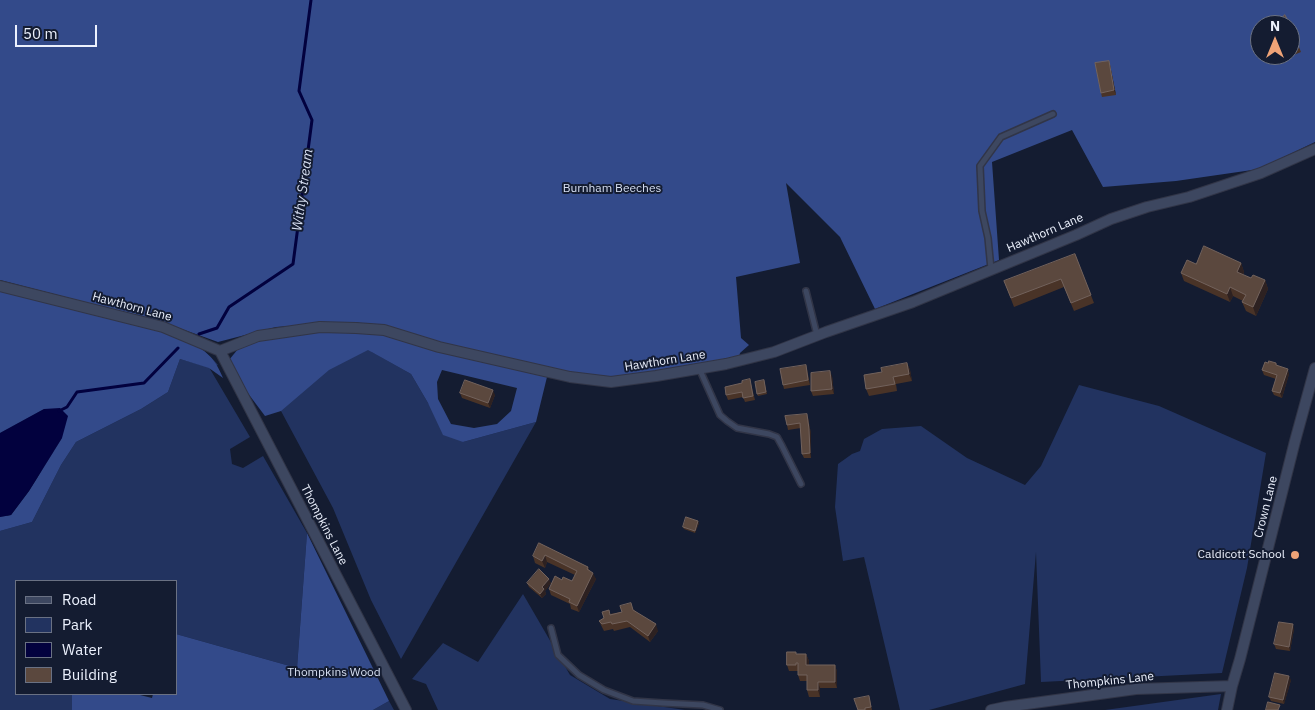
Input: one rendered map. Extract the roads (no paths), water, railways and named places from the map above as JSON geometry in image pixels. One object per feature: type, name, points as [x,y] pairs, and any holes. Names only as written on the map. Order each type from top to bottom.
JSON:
[{"type":"street","name":"Hawthorn Lane","points":[[0,286],[163,327],[220,351],[258,336],[320,327],[384,330],[439,347],[570,377],[611,382],[726,364],[774,352],[913,302],[1111,219],[1147,207],[1189,197],[1261,173],[1315,149]]},
{"type":"street","name":"Thompkins Lane","points":[[220,351],[406,710]]},
{"type":"street","name":"Crown Lane","points":[[1227,710],[1315,368]]},
{"type":"street","name":"Thompkins Lane","points":[[991,710],[1136,689],[1232,686]]},
{"type":"lane","points":[[992,269],[982,211],[980,166],[1001,137],[1053,114]]},
{"type":"lane","points":[[806,290],[817,336]]},
{"type":"lane","points":[[699,368],[720,415],[737,428],[777,437],[801,484]]},
{"type":"lane","points":[[551,628],[558,655],[579,675],[604,690],[633,701],[703,705],[720,710]]},
{"type":"water","points":[[60,408],[68,416],[62,438],[29,491],[11,515],[0,517],[0,433],[44,409]]},
{"type":"waterway","name":"Withy Stream","points":[[199,334],[217,328],[229,307],[293,264],[312,120],[299,91],[311,0]]},
{"type":"waterway","name":"Withy Stream","points":[[59,411],[67,407],[77,392],[144,383],[178,348]]},
{"type":"place","name":"Caldicott School","points":[[1295,555]]},
{"type":"park label","name":"Burnham Beeches","points":[[612,189]]},
{"type":"park label","name":"Thompkins Wood","points":[[334,673]]}]
